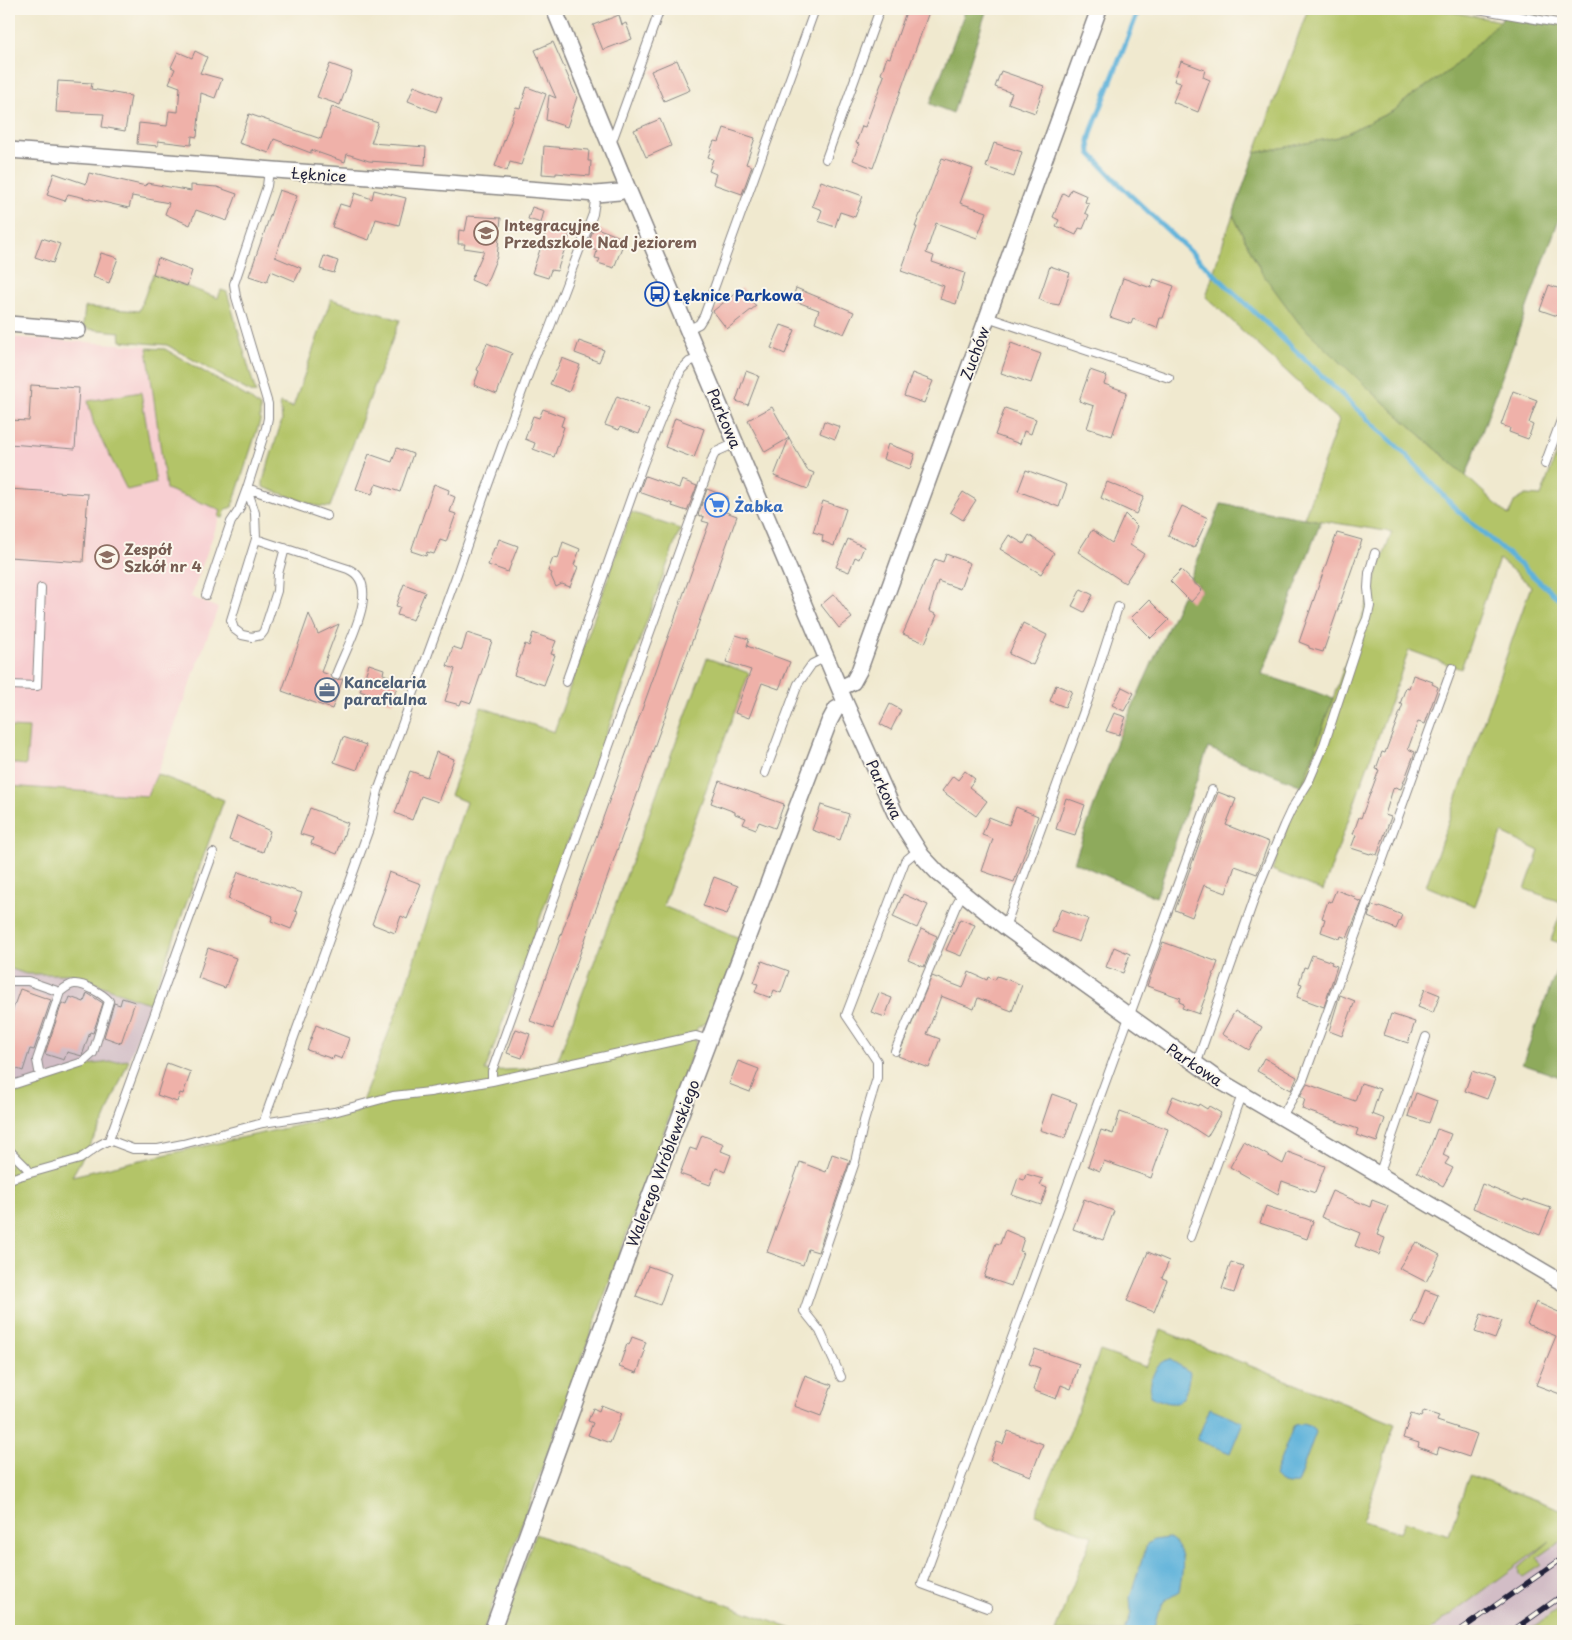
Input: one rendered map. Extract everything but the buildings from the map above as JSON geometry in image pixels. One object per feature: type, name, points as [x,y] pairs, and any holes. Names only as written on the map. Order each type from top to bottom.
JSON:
[{"type":"street","name":"Parkowa","points":[[554,9],[826,658],[895,813],[918,850],[938,873],[1005,927],[1196,1065],[1242,1095],[1563,1283]]},
{"type":"street","name":"Zuchów","points":[[840,688],[853,682],[859,671],[1099,9]]},
{"type":"street","name":"Łęknice","points":[[9,150],[596,194],[619,192],[628,189]]},
{"type":"street","points":[[9,324],[78,330]]},
{"type":"street","name":"Walerego Wróblewskiego","points":[[492,1631],[637,1230],[829,722],[836,709],[846,704]]},
{"type":"lane","points":[[610,146],[660,9]]},
{"type":"lane","points":[[687,330],[699,324],[704,316],[815,9]]},
{"type":"lane","points":[[826,159],[880,9]]},
{"type":"lane","points":[[1478,9],[1563,24]]},
{"type":"lane","points":[[206,595],[231,522],[240,510],[266,428],[268,411],[234,284],[267,186],[269,170]]},
{"type":"lane","points":[[263,1123],[370,826],[381,782],[458,574],[485,492],[536,353],[550,327],[593,214],[596,194]]},
{"type":"lane","points":[[987,317],[1170,378]]},
{"type":"lane","points":[[566,682],[643,464],[673,389],[681,370],[689,362],[699,358]]},
{"type":"lane","points":[[1545,464],[1563,415]]},
{"type":"lane","points":[[492,1081],[492,1071],[713,457],[716,452],[736,443]]},
{"type":"lane","points":[[247,488],[327,516]]},
{"type":"lane","points":[[247,488],[255,513],[256,539],[231,617],[234,629],[242,635],[257,636],[266,628],[277,591],[278,574],[285,548]]},
{"type":"lane","points":[[256,539],[348,569],[356,573],[361,580],[363,601],[361,610],[350,643],[336,675]]},
{"type":"lane","points":[[1196,1065],[1259,885],[1288,817],[1308,784],[1324,748],[1361,632],[1367,619],[1370,606],[1369,573],[1375,553]]},
{"type":"lane","points":[[9,685],[37,686],[42,588]]},
{"type":"lane","points":[[1005,927],[1088,700],[1118,608]]},
{"type":"lane","points":[[765,773],[798,684],[812,664],[826,658]]},
{"type":"lane","points":[[1281,1118],[1303,1080],[1452,668]]},
{"type":"lane","points":[[987,1608],[922,1584],[1212,790]]},
{"type":"lane","points":[[841,1377],[820,1331],[804,1311],[856,1162],[864,1121],[877,1078],[877,1061],[846,1015],[905,861],[918,850]]},
{"type":"lane","points":[[9,1179],[80,1159],[109,1140],[213,853]]},
{"type":"lane","points":[[895,1051],[963,893]]},
{"type":"lane","points":[[9,981],[28,981],[60,992]]},
{"type":"lane","points":[[9,1086],[40,1076],[83,1062],[93,1053],[109,1001],[103,994],[76,984],[67,986],[60,992],[37,1060],[40,1076]]},
{"type":"lane","points":[[109,1140],[133,1149],[158,1149],[263,1123],[334,1112],[394,1096],[492,1081],[696,1036],[709,1040]]},
{"type":"lane","points":[[1379,1175],[1426,1037]]},
{"type":"lane","points":[[1190,1237],[1242,1095]]},
{"type":"lane","points":[[9,1150],[30,1173]]},
{"type":"shaded area","name":"Zespół Szkół nr 4","points":[[9,337],[146,346],[166,489],[222,510],[191,597],[218,608],[157,774],[147,796],[9,786]]},
{"type":"shaded area","points":[[9,968],[26,974],[72,974],[150,1003],[129,1060],[94,1064],[9,1089]]},
{"type":"shaded area","points":[[1563,1531],[1563,1607],[1528,1631],[1429,1631]]},
{"type":"green space","points":[[966,9],[987,9],[953,113],[930,104]]},
{"type":"green space","points":[[1308,9],[1435,9],[1501,21],[1450,70],[1406,100],[1395,110],[1338,137],[1255,153]]},
{"type":"green space","points":[[1506,10],[1563,21],[1563,208],[1466,476],[1299,323],[1262,273],[1233,215],[1255,153],[1338,137],[1395,110],[1406,100],[1450,70],[1501,21]]},
{"type":"green space","points":[[1233,215],[1262,273],[1369,389],[1509,516],[1514,502],[1526,495],[1541,496],[1563,436],[1563,903],[1525,889],[1539,851],[1502,833],[1475,906],[1426,886],[1531,586],[1499,559],[1461,669],[1409,650],[1323,891],[1272,870],[1392,532],[1304,518],[1339,420],[1206,297]]},
{"type":"green space","points":[[153,274],[218,298],[221,290],[227,292],[256,393],[250,392],[167,345],[121,341],[120,332],[89,329],[83,326],[85,307],[139,311]]},
{"type":"green space","points":[[331,299],[400,320],[330,507],[316,506],[263,487],[263,481],[282,420],[280,403],[293,407]]},
{"type":"green space","points":[[147,348],[165,349],[249,398],[260,407],[260,421],[232,507],[226,509],[223,518],[219,517],[221,510],[166,489]]},
{"type":"green space","points":[[141,392],[156,483],[127,490],[94,425],[88,401]]},
{"type":"green space","points":[[1221,504],[1321,521],[1262,674],[1333,698],[1302,786],[1208,748],[1156,897],[1074,862],[1117,741],[1183,594],[1191,601],[1202,590],[1190,578]]},
{"type":"green space","points":[[631,512],[680,529],[485,1071],[524,1069],[557,1062],[707,658],[749,673],[663,906],[742,939],[711,1020],[697,1028],[694,1040],[697,1040],[483,1631],[9,1631],[9,1089],[94,1064],[129,1060],[104,1121],[72,1176],[358,1112],[400,1003],[466,802],[450,795],[481,707],[554,732]]},
{"type":"green space","points":[[9,727],[29,728],[26,765],[9,763]]},
{"type":"green space","points":[[157,774],[224,800],[150,1003],[72,974],[26,974],[9,968],[9,786],[147,796]]},
{"type":"green space","points":[[1563,907],[1563,944],[1551,940]]},
{"type":"green space","points":[[1563,952],[1563,1078],[1522,1064]]},
{"type":"green space","points":[[1161,1330],[1395,1424],[1363,1521],[1400,1532],[1405,1521],[1449,1535],[1469,1475],[1563,1510],[1563,1540],[1537,1558],[1541,1565],[1523,1577],[1520,1574],[1519,1568],[1550,1541],[1429,1631],[1055,1631],[1092,1536],[1035,1514],[1068,1437],[1100,1351],[1146,1367]]},
{"type":"green space","points":[[535,1534],[792,1629],[798,1631],[501,1631]]},
{"type":"green space","points":[[1563,1607],[1563,1631],[1528,1631]]},
{"type":"water","points":[[1169,1359],[1190,1372],[1186,1391],[1183,1397],[1175,1403],[1168,1403],[1150,1396],[1151,1384],[1156,1369]]},
{"type":"water","points":[[1210,1408],[1243,1422],[1230,1453],[1197,1440]]},
{"type":"water","points":[[1302,1424],[1309,1426],[1316,1432],[1297,1484],[1284,1483],[1274,1476],[1294,1425]]},
{"type":"water","points":[[1168,1538],[1175,1543],[1182,1555],[1183,1562],[1179,1592],[1164,1601],[1158,1613],[1153,1631],[1125,1631],[1131,1613],[1130,1597],[1147,1544],[1153,1540]]},
{"type":"waterway","points":[[1139,9],[1092,130],[1089,141],[1090,153],[1123,188],[1406,455],[1455,508],[1563,602]]},
{"type":"railway","points":[[1459,1631],[1563,1558]]},
{"type":"railway","points":[[1512,1631],[1563,1595]]},
{"type":"place","name":"Integracyjne Przedszkole Nad jeziorem","points":[[486,233]]},
{"type":"place","name":"Łęknice Parkowa","points":[[657,294]]},
{"type":"place","name":"Żabka","points":[[717,505]]},
{"type":"place","name":"Zespół Szkół nr 4","points":[[107,557]]},
{"type":"place","name":"Kancelaria parafialna","points":[[327,690]]}]
